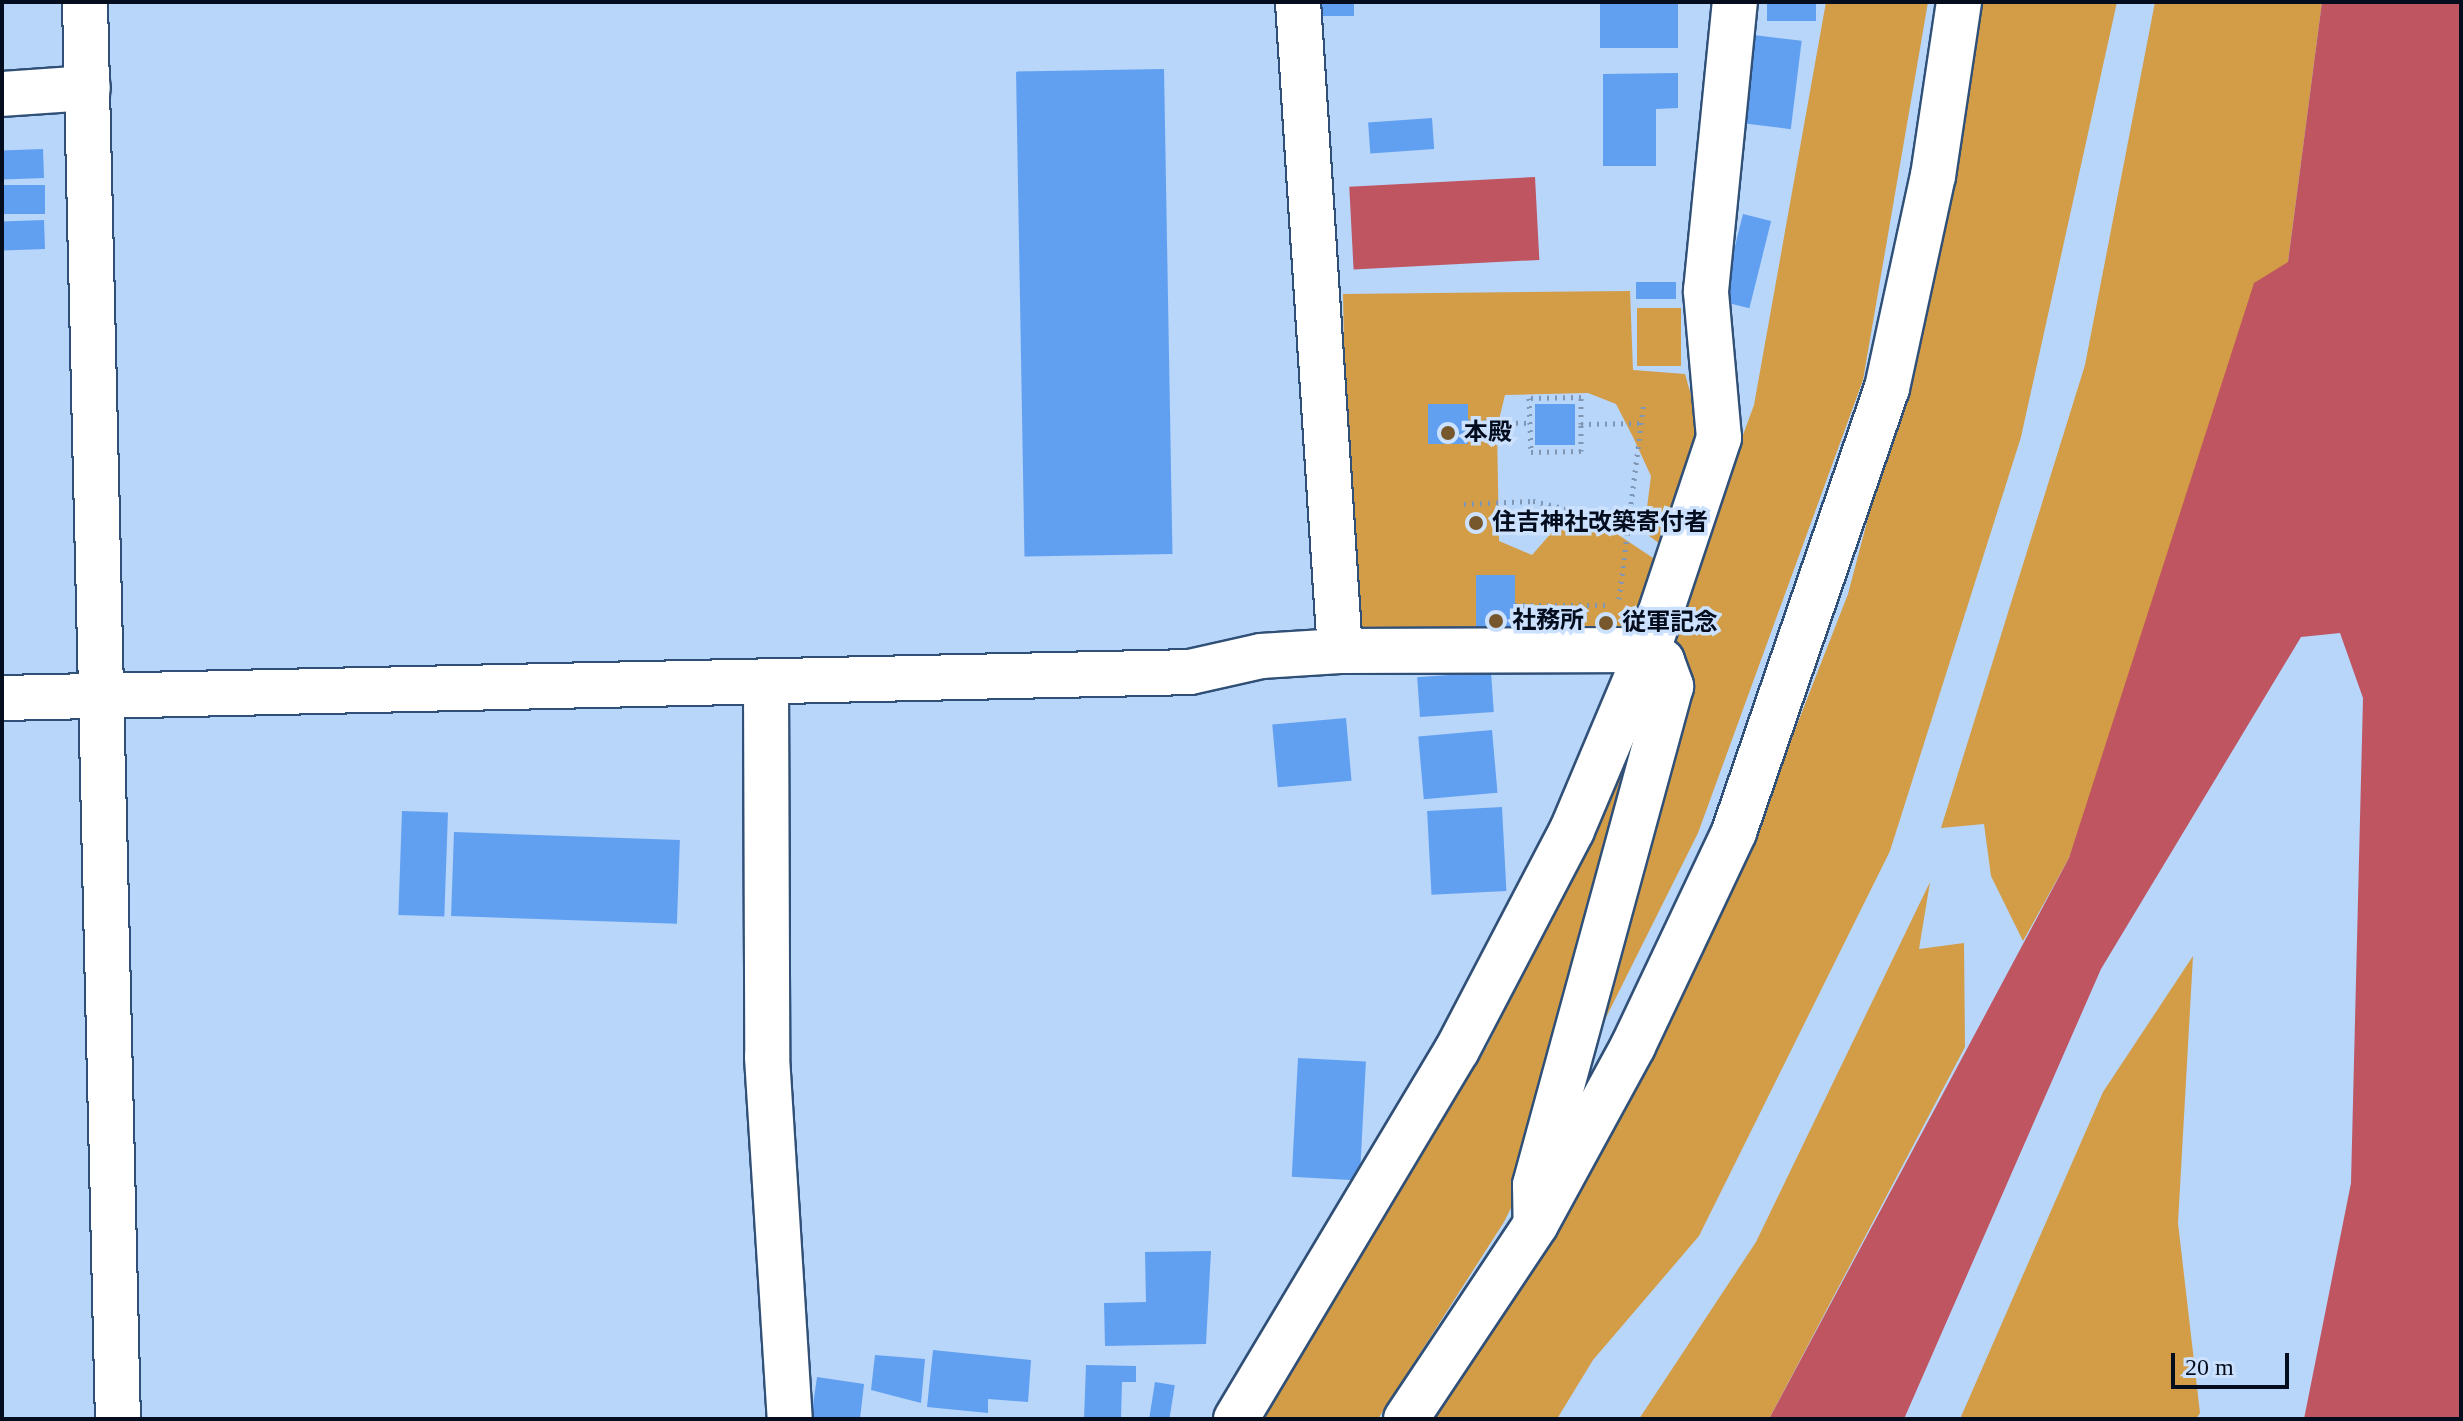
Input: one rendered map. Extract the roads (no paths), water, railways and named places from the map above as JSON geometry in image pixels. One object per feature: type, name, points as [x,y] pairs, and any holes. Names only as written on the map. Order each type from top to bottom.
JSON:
[{"type":"street","points":[[85,2],[118,1419]]},
{"type":"street","points":[[1298,2],[1340,651]]},
{"type":"street","points":[[1236,1419],[1457,1050],[1572,830],[1648,650],[1719,438],[1706,291],[1735,2]]},
{"type":"street","points":[[1406,1419],[1536,1224],[1633,1046],[1734,832],[1821,590],[1887,388],[1933,176],[1959,2]]},
{"type":"street","points":[[2,94],[88,88]]},
{"type":"street","points":[[2,698],[1190,672],[1261,656],[1340,651],[1648,650],[1662,661],[1671,686],[1535,1185],[1536,1224]]},
{"type":"street","points":[[766,683],[767,1057],[790,1419]]},
{"type":"place","name":"本殿","points":[[1448,433]]},
{"type":"place","name":"住吉神社改築寄付者","points":[[1476,523]]},
{"type":"place","name":"社務所","points":[[1496,621]]},
{"type":"place","name":"従軍記念","points":[[1606,623]]}]
